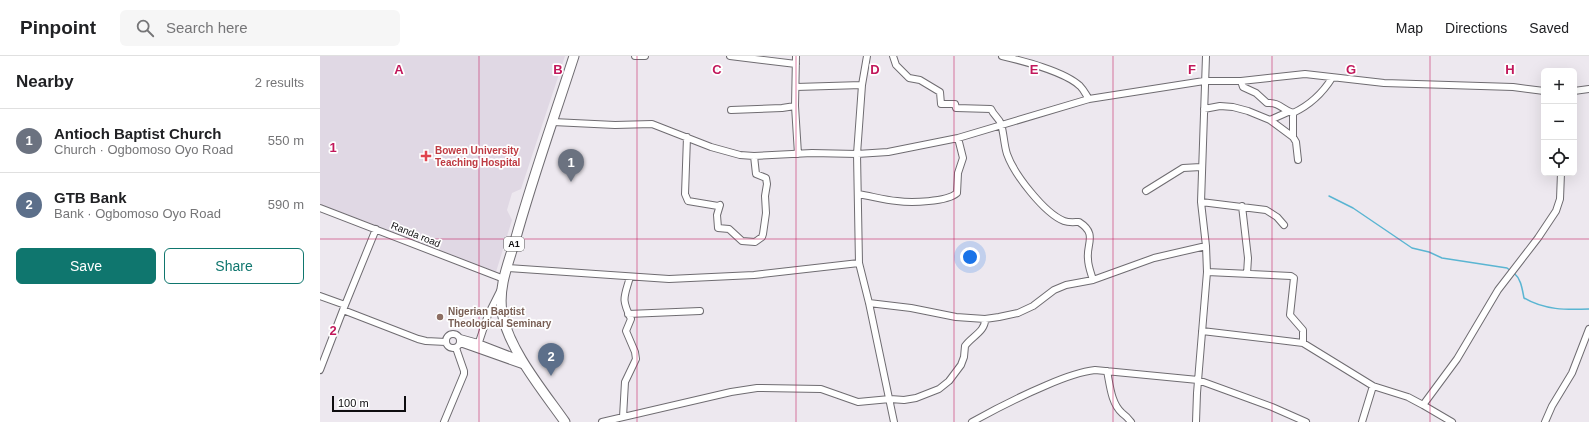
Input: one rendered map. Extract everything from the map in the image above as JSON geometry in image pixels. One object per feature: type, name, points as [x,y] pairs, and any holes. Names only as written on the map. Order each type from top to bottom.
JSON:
[{"type":"highway","name":"A1","points":[[565,422],[524,363],[507,329],[502,312],[502,294],[503,282],[525,206],[574,56]]},
{"type":"street","points":[[635,56],[645,56]]},
{"type":"street","points":[[730,56],[796,64]]},
{"type":"street","points":[[796,56],[795,106],[798,154]]},
{"type":"street","points":[[867,56],[862,85],[857,154],[860,263],[894,422]]},
{"type":"street","points":[[893,56],[896,65],[909,78],[920,80],[940,92],[941,104],[955,104],[956,108],[991,109],[994,117],[999,120],[1001,125],[1010,162],[1040,203],[1063,220],[1080,222],[1086,229],[1091,240],[1087,258],[1093,280]]},
{"type":"street","points":[[1002,56],[1026,61],[1064,76],[1080,86],[1089,99]]},
{"type":"street","points":[[1196,422],[1207,272],[1206,246],[1201,202],[1206,56]]},
{"type":"street","points":[[553,122],[616,125],[652,124],[711,147],[754,156],[857,154],[888,152],[958,138],[1089,99],[1204,81],[1241,81],[1305,74],[1384,83],[1513,87],[1541,90]]},
{"type":"street","points":[[1270,120],[1307,106],[1324,90],[1332,78]]},
{"type":"street","points":[[1241,81],[1243,87],[1256,93],[1267,103],[1281,105],[1290,112],[1292,136]]},
{"type":"street","points":[[796,87],[862,85]]},
{"type":"street","points":[[1577,91],[1589,89]]},
{"type":"street","points":[[731,110],[795,106]]},
{"type":"street","points":[[1204,109],[1220,106],[1233,107],[1270,120],[1292,136],[1296,142],[1298,160]]},
{"type":"street","points":[[687,137],[685,194],[688,201],[720,205],[717,215],[718,228],[729,229],[742,241],[755,242],[762,237],[763,234],[766,213],[765,196],[767,181],[766,178],[756,174],[754,156]]},
{"type":"street","points":[[858,194],[898,202],[944,200],[953,197],[958,193],[958,173],[963,158],[958,138]]},
{"type":"street","points":[[1146,191],[1183,168],[1201,167]]},
{"type":"street","points":[[1423,405],[1457,359],[1498,290],[1538,238],[1556,210],[1560,200],[1561,176]]},
{"type":"street","points":[[1201,202],[1266,210],[1284,225]]},
{"type":"street","points":[[1242,206],[1248,258],[1247,274]]},
{"type":"street","name":"Randa road","points":[[320,208],[376,229],[503,282]]},
{"type":"street","points":[[320,370],[376,229]]},
{"type":"street","points":[[869,303],[911,308],[956,317],[985,318],[1018,313],[1033,306],[1054,290],[1066,285],[1093,280],[1154,258],[1206,246]]},
{"type":"street","points":[[507,268],[669,279],[754,275],[860,263]]},
{"type":"street","points":[[1207,272],[1294,278],[1290,315],[1303,330],[1303,344]]},
{"type":"street","points":[[624,416],[625,382],[636,359],[635,352],[626,332],[631,319],[624,301],[630,276]]},
{"type":"street","points":[[477,345],[488,314],[503,282]]},
{"type":"street","points":[[320,296],[344,308],[418,339],[446,342]]},
{"type":"street","points":[[628,314],[700,311]]},
{"type":"street","points":[[602,422],[731,392],[756,388],[821,390],[858,402],[890,399],[897,401],[916,398],[945,386],[958,372],[964,357],[964,346],[983,328],[986,323],[985,318]]},
{"type":"street","points":[[1545,422],[1572,373],[1589,328]]},
{"type":"street","points":[[1202,331],[1303,344],[1373,386],[1408,397],[1452,422]]},
{"type":"street","points":[[444,422],[464,374],[457,335],[450,335],[446,342]]},
{"type":"street","points":[[446,342],[449,348],[459,343],[477,345],[524,363]]},
{"type":"street","points":[[972,422],[1003,404],[1083,371],[1095,370],[1198,380],[1272,406],[1306,422]]},
{"type":"street","points":[[1107,371],[1114,400],[1122,414],[1127,415],[1131,422]]},
{"type":"street","points":[[1362,422],[1373,386]]},
{"type":"shaded area","name":"Bowen University Teaching Hospital","points":[[320,56],[565,56],[521,189],[512,193],[507,210],[512,220],[496,272],[320,204]]},
{"type":"waterway","points":[[1329,196],[1353,208],[1412,248],[1429,252],[1442,258],[1507,268],[1511,271]]},
{"type":"waterway","points":[[1514,273],[1520,281],[1524,298],[1532,302],[1555,308],[1589,309]]},
{"type":"place","name":"Bowen University Teaching Hospital","points":[[426,156]]},
{"type":"place","name":"Antioch Baptist Church","points":[[571,182]]},
{"type":"place","name":"Nigerian Baptist Theological Seminary","points":[[440,317]]},
{"type":"place","name":"GTB Bank","points":[[551,376]]}]
